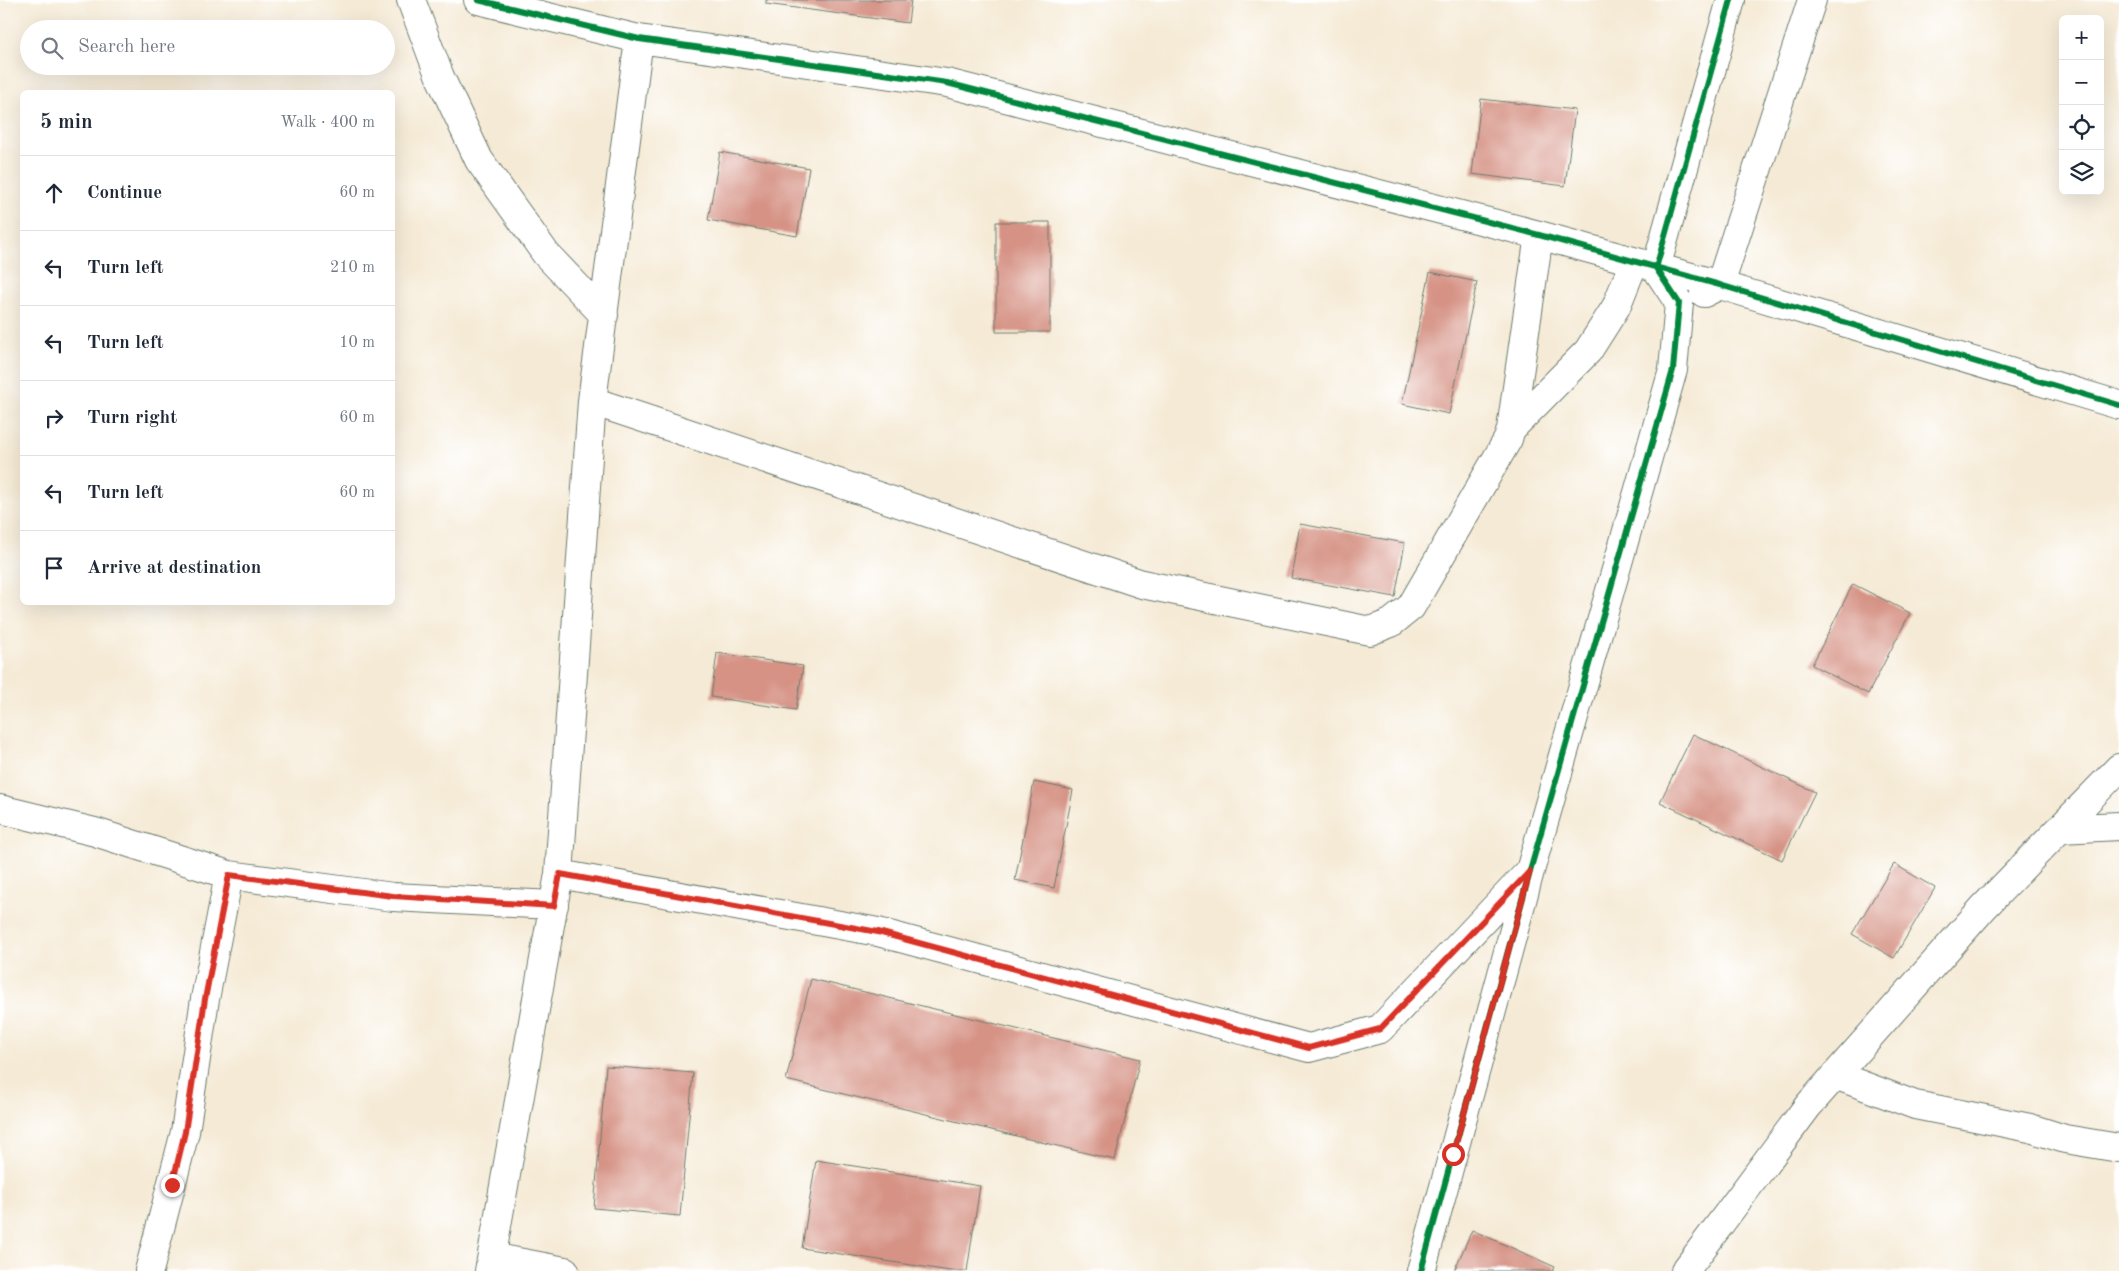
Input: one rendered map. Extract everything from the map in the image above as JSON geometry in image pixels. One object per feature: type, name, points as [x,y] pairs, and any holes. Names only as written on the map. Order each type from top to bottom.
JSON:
[{"type":"street","points":[[411,0],[440,77],[479,160],[546,254],[604,316]]},
{"type":"street","points":[[478,0],[639,39],[947,83],[1539,235],[1720,285],[2119,405]]},
{"type":"street","points":[[1511,429],[1588,351],[1645,265],[1731,0]]},
{"type":"street","points":[[1679,303],[1720,285],[1812,0]]},
{"type":"street","points":[[565,1271],[491,1264],[560,874],[592,401],[639,39]]},
{"type":"street","points":[[592,401],[1142,584],[1370,631],[1391,623],[1411,607],[1508,439],[1539,235]]},
{"type":"street","points":[[1421,1271],[1530,871],[1673,370],[1679,303],[1645,265]]},
{"type":"street","points":[[1685,1271],[1808,1106],[1984,907],[2119,768]]},
{"type":"street","points":[[0,809],[95,832],[229,875],[393,896],[554,906]]},
{"type":"street","points":[[2060,828],[2119,826]]},
{"type":"street","points":[[560,874],[878,932],[1309,1048],[1380,1029],[1530,871]]},
{"type":"street","points":[[149,1271],[185,1132],[205,999],[229,875]]},
{"type":"street","points":[[1835,1075],[1915,1105],[2030,1128],[2065,1139],[2119,1148]]},
{"type":"building","points":[[766,0],[911,0],[908,23],[766,4]]},
{"type":"building","points":[[1481,99],[1575,110],[1565,186],[1472,174]]},
{"type":"building","points":[[720,152],[809,168],[797,236],[708,220]]},
{"type":"building","points":[[996,222],[1050,222],[1050,332],[996,332]]},
{"type":"building","points":[[1430,272],[1477,282],[1449,414],[1402,404]]},
{"type":"building","points":[[1300,524],[1405,543],[1395,597],[1291,578]]},
{"type":"building","points":[[1853,584],[1910,613],[1868,694],[1812,665]]},
{"type":"building","points":[[717,653],[803,666],[796,710],[711,697]]},
{"type":"building","points":[[1693,734],[1815,792],[1782,860],[1660,802]]},
{"type":"building","points":[[1034,782],[1073,790],[1054,888],[1015,880]]},
{"type":"building","points":[[1894,864],[1935,888],[1894,958],[1852,934]]},
{"type":"building","points":[[811,979],[1140,1059],[1115,1160],[786,1080]]},
{"type":"building","points":[[606,1066],[693,1073],[680,1216],[594,1208]]},
{"type":"building","points":[[816,1160],[980,1186],[967,1271],[950,1271],[802,1248]]},
{"type":"building","points":[[1472,1230],[1555,1267],[1553,1271],[1454,1271]]},
{"type":"cycle path","points":[[478,0],[639,39],[947,83],[1539,235],[1720,285],[2119,405]]},
{"type":"cycle path","points":[[1421,1271],[1530,871],[1673,370],[1679,303],[1656,268],[1731,0]]},
{"type":"route","points":[[172,1185],[185,1132],[205,999],[229,875],[393,896],[554,906],[560,874],[878,932],[1309,1048],[1380,1029],[1530,871],[1453,1154]]}]
